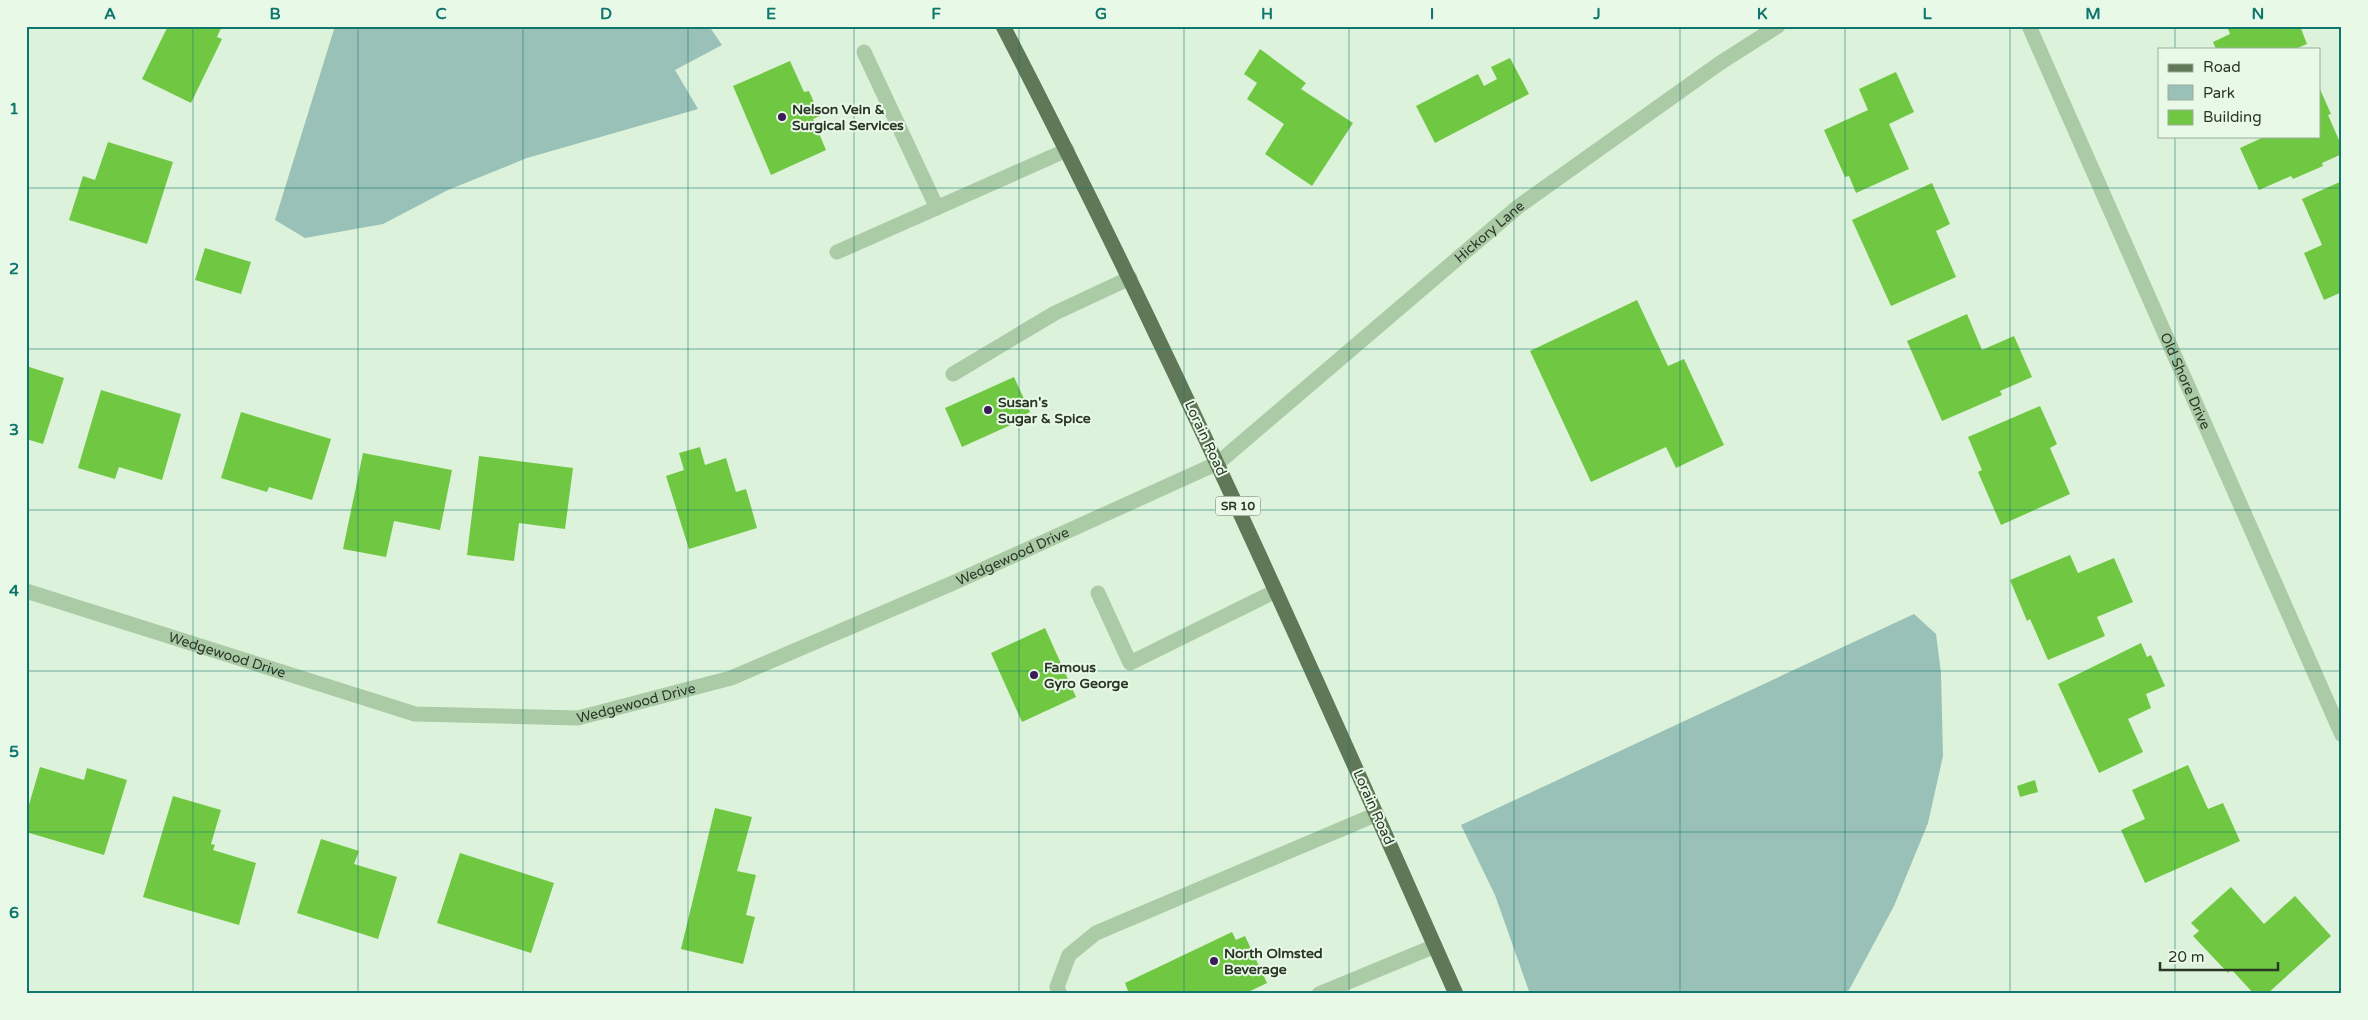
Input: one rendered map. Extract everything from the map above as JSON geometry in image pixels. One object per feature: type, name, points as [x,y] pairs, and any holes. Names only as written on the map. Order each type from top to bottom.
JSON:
[{"type":"main road","name":"Lorain Road","points":[[1003,26],[1130,278],[1218,463],[1377,814],[1456,994]]},
{"type":"street","name":"Hickory Lane","points":[[1218,463],[1519,206],[1720,62],[1778,26]]},
{"type":"street","name":"Old Shore Drive","points":[[2029,26],[2342,735]]},
{"type":"street","points":[[864,52],[937,208]]},
{"type":"street","points":[[837,252],[1067,150]]},
{"type":"street","points":[[953,374],[1055,313],[1130,278]]},
{"type":"street","name":"Wedgewood Drive","points":[[26,591],[415,714],[578,718],[731,678],[954,582],[1218,463]]},
{"type":"street","points":[[1098,593],[1130,663],[1276,591]]},
{"type":"street","points":[[1060,994],[1057,987],[1069,955],[1096,933],[1377,814]]},
{"type":"street","points":[[1320,994],[1435,946]]},
{"type":"green space","points":[[335,26],[709,26],[722,45],[675,70],[698,109],[527,158],[448,190],[383,224],[305,238],[275,220]]},
{"type":"green space","points":[[1914,614],[1936,634],[1941,673],[1943,756],[1928,823],[1894,906],[1849,990],[1839,994],[1530,994],[1495,895],[1461,825]]},
{"type":"building","points":[[168,26],[222,26],[217,37],[222,39],[191,103],[142,79]]},
{"type":"building","points":[[2227,26],[2300,26],[2307,44],[2297,48],[2216,48],[2213,42],[2230,34]]},
{"type":"building","points":[[1260,49],[1306,83],[1301,89],[1353,123],[1312,186],[1265,154],[1284,124],[1247,99],[1257,83],[1244,74]]},
{"type":"building","points":[[1510,58],[1529,94],[1435,143],[1416,106],[1478,74],[1484,86],[1497,79],[1491,67]]},
{"type":"building","name":"Nelson Vein & Surgical Services","points":[[790,61],[804,92],[809,91],[820,116],[813,119],[826,150],[771,175],[733,86]]},
{"type":"building","points":[[1896,72],[1914,112],[1889,124],[1909,169],[1856,193],[1849,176],[1845,177],[1824,130],[1868,110],[1859,89]]},
{"type":"building","points":[[2320,89],[2331,114],[2328,115],[2342,147],[2342,154],[2322,163],[2323,166],[2293,179],[2291,176],[2259,190],[2240,148],[2262,138],[2320,138]]},
{"type":"building","points":[[108,142],[173,162],[147,244],[69,220],[83,176],[95,180]]},
{"type":"building","points":[[2342,181],[2342,292],[2324,300],[2304,253],[2322,245],[2302,199]]},
{"type":"building","points":[[1932,183],[1950,224],[1936,231],[1956,277],[1891,306],[1852,220]]},
{"type":"building","points":[[205,248],[251,262],[241,294],[195,280]]},
{"type":"building","points":[[1637,300],[1668,366],[1684,359],[1724,445],[1676,468],[1666,447],[1591,482],[1530,351]]},
{"type":"building","points":[[1967,314],[1982,350],[2014,336],[2032,377],[2000,391],[2002,395],[1942,421],[1907,341]]},
{"type":"building","points":[[26,366],[64,378],[43,444],[26,439]]},
{"type":"building","name":"Susan's Sugar & Spice","points":[[1014,377],[1030,412],[1014,420],[1015,423],[962,447],[945,408]]},
{"type":"building","points":[[101,390],[181,414],[162,480],[119,467],[115,479],[78,468]]},
{"type":"building","points":[[2040,406],[2057,444],[2050,448],[2070,494],[2001,525],[1978,472],[1982,470],[1968,437]]},
{"type":"building","points":[[241,412],[331,439],[312,500],[269,487],[267,492],[221,478]]},
{"type":"building","points":[[700,447],[705,465],[726,458],[736,492],[746,489],[757,528],[689,549],[666,476],[684,470],[679,453]]},
{"type":"building","points":[[363,453],[452,470],[440,530],[394,521],[386,557],[343,549]]},
{"type":"building","points":[[479,456],[573,468],[565,529],[519,523],[514,561],[467,555]]},
{"type":"building","points":[[2070,555],[2078,573],[2114,558],[2133,602],[2097,617],[2105,636],[2048,660],[2030,619],[2027,621],[2010,580]]},
{"type":"building","name":"Famous Gyro George","points":[[1045,628],[1076,697],[1022,722],[991,653]]},
{"type":"building","points":[[2141,643],[2147,657],[2151,655],[2165,686],[2146,694],[2151,708],[2128,719],[2143,752],[2099,773],[2058,684]]},
{"type":"building","points":[[2188,765],[2208,809],[2223,803],[2240,841],[2145,883],[2121,830],[2145,819],[2132,790]]},
{"type":"building","points":[[40,767],[84,780],[87,768],[127,780],[104,855],[26,832],[26,815]]},
{"type":"building","points":[[2035,780],[2038,792],[2020,797],[2017,786]]},
{"type":"building","points":[[173,796],[221,810],[211,844],[215,845],[213,850],[256,863],[239,925],[143,897]]},
{"type":"building","points":[[715,808],[752,817],[737,871],[756,875],[746,915],[755,917],[743,964],[681,949]]},
{"type":"building","points":[[321,839],[359,851],[354,864],[397,877],[378,939],[297,913]]},
{"type":"building","points":[[460,853],[554,883],[531,953],[437,923]]},
{"type":"building","points":[[2231,887],[2264,924],[2295,896],[2331,936],[2267,994],[2254,994],[2231,969],[2228,973],[2193,936],[2199,931],[2191,923]]},
{"type":"building","name":"North Olmsted Beverage","points":[[1232,932],[1236,940],[1245,936],[1267,983],[1244,994],[1122,994],[1128,991],[1125,983]]},
{"type":"place","name":"Nelson Vein & Surgical Services","points":[[782,117]]},
{"type":"place","name":"Susan's Sugar & Spice","points":[[988,410]]},
{"type":"place","name":"Famous Gyro George","points":[[1034,675]]},
{"type":"place","name":"North Olmsted Beverage","points":[[1214,961]]}]
